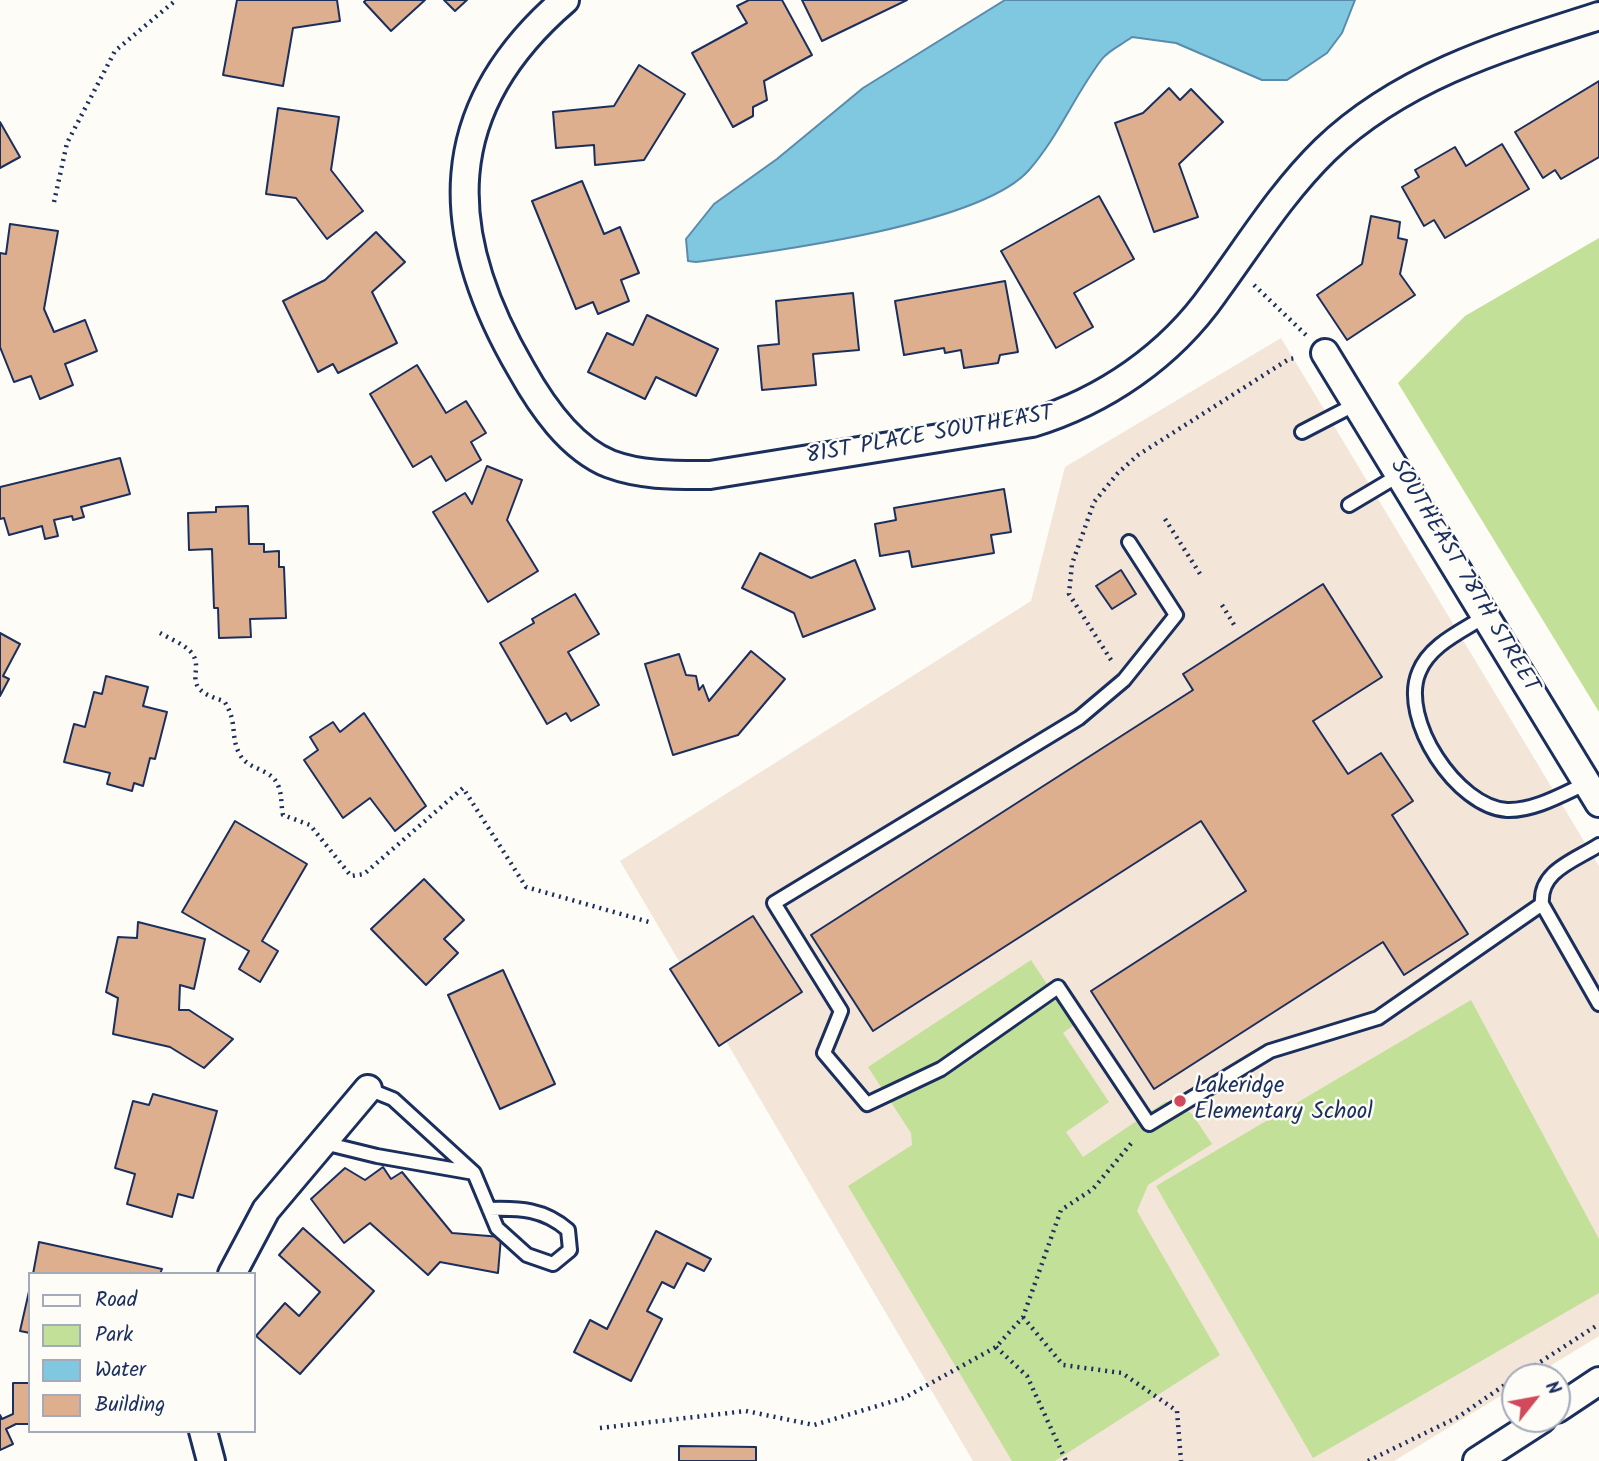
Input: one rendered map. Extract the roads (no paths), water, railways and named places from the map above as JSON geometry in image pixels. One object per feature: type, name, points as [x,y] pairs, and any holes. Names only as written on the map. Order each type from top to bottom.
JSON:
[{"type":"street","name":"81ST PLACE SOUTHEAST","points":[[565,0],[537,24],[512,53],[470,137],[463,181],[466,237],[480,288],[507,346],[537,398],[569,436],[609,464],[658,475],[710,475],[1032,423],[1070,412],[1109,392],[1184,330],[1288,188],[1326,149],[1370,113],[1404,90],[1451,66],[1599,16]]},
{"type":"street","name":"SOUTHEAST 78TH STREET","points":[[1325,353],[1593,793]]},
{"type":"street","points":[[233,1272],[266,1210],[368,1089]]},
{"type":"street","points":[[1571,1400],[1599,1381]]},
{"type":"street","points":[[204,1433],[211,1461]]},
{"type":"street","points":[[1477,1461],[1520,1433]]},
{"type":"lane","points":[[1302,432],[1356,404]]},
{"type":"lane","points":[[1349,506],[1401,474]]},
{"type":"lane","points":[[1129,542],[1176,615],[1124,680],[1079,718],[774,903],[841,1011],[824,1053],[867,1104],[941,1069],[1058,987],[1149,1124],[1270,1051],[1378,1018],[1542,904]]},
{"type":"lane","points":[[1487,615],[1432,651],[1418,673],[1414,693],[1416,719],[1431,748],[1454,780],[1478,800],[1506,810],[1593,793]]},
{"type":"lane","points":[[1599,845],[1547,878],[1541,890],[1542,904],[1599,1004]]},
{"type":"lane","points":[[368,1089],[393,1099],[474,1173],[489,1209],[497,1227],[527,1255],[553,1264],[570,1250],[568,1230],[552,1216],[531,1210],[489,1209]]},
{"type":"lane","points":[[324,1143],[377,1156],[474,1173]]},
{"type":"water","points":[[1005,0],[1355,0],[1342,33],[1327,53],[1287,80],[1262,80],[1176,43],[1132,37],[1102,59],[1029,170],[1004,189],[967,206],[873,233],[773,251],[688,261],[686,239],[714,204],[777,159],[863,88]]},
{"type":"place","name":"Lakeridge Elementary School","points":[[1180,1101]]}]
